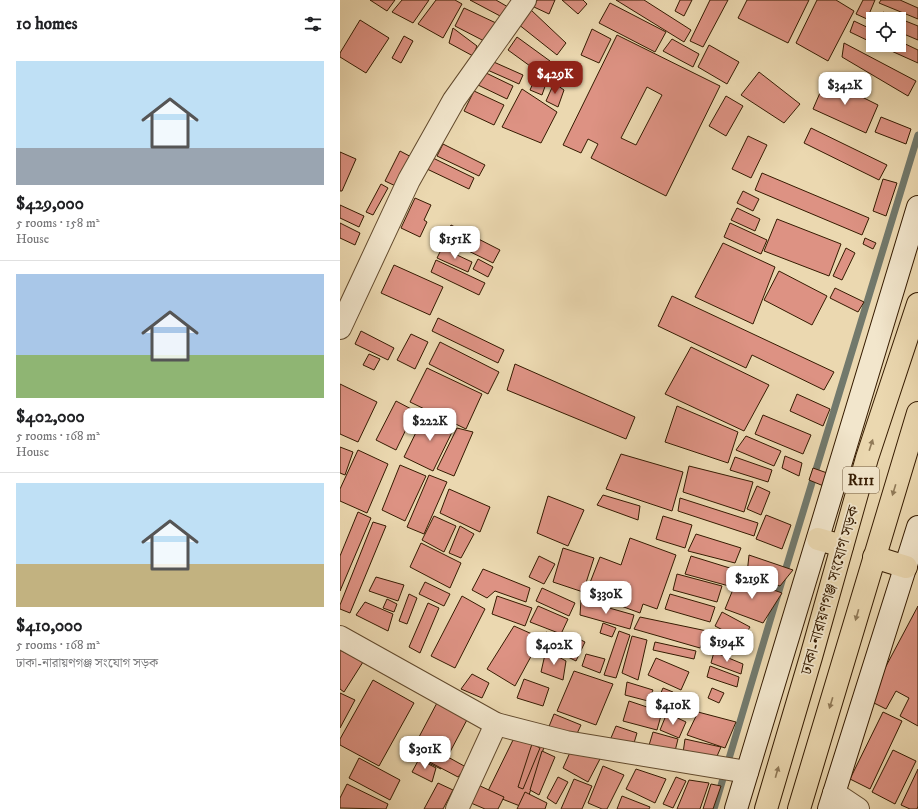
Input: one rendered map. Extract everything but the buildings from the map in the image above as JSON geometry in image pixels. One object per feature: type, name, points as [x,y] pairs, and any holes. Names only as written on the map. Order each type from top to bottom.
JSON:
[{"type":"main road","name":"ঢাকা-নারায়ণগঞ্জ সংযোগ সড়ক","points":[[766,809],[811,657],[867,458],[918,304]]},
{"type":"main road","name":"ঢাকা-নারায়ণগঞ্জ সংযোগ সড়ক","points":[[799,809],[918,413]]},
{"type":"main road","points":[[818,539],[842,546]]},
{"type":"main road","points":[[874,557],[906,567]]},
{"type":"street","points":[[340,328],[410,180],[454,100],[525,0]]},
{"type":"street","points":[[736,809],[918,207]]},
{"type":"street","points":[[858,809],[831,801],[918,527]]},
{"type":"street","points":[[340,638],[496,724],[566,742],[747,772]]},
{"type":"street","points":[[457,809],[496,724]]},
{"type":"waterway","points":[[714,809],[918,135]]}]
